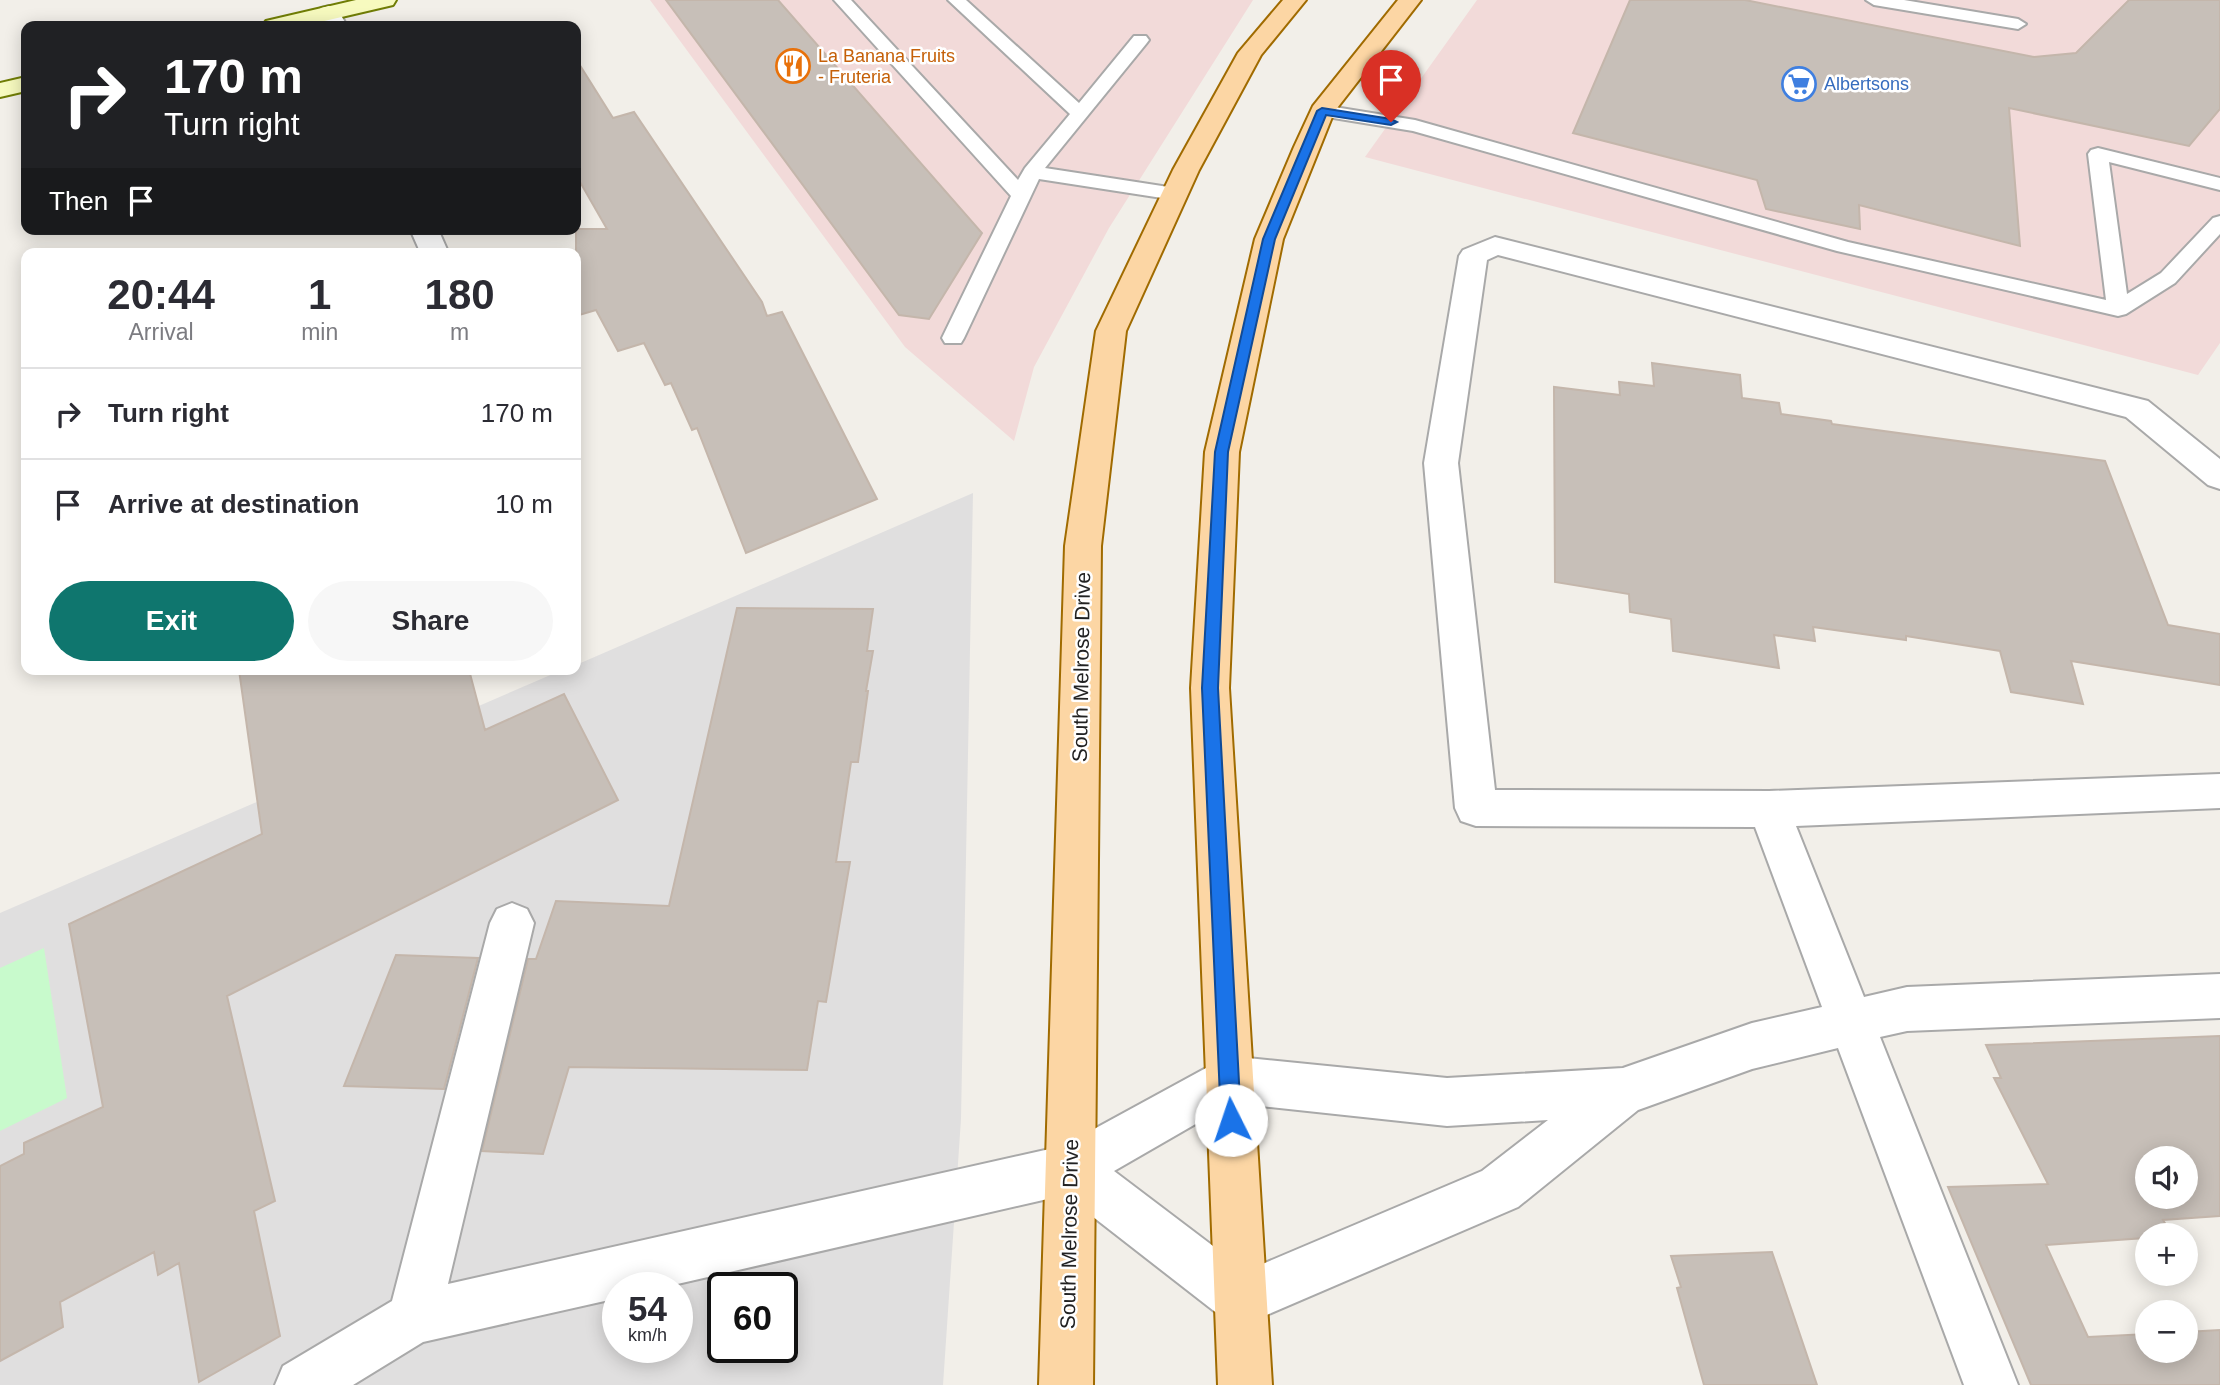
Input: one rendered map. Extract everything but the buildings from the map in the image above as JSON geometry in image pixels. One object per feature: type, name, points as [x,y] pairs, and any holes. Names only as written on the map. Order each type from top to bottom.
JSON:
[{"type":"main road","name":"South Melrose Drive","points":[[1066,1385],[1083,545],[1111,331],[1175,194],[1250,54],[1295,0]]},
{"type":"main road","points":[[1245,1385],[1210,688],[1222,452],[1269,239],[1322,111],[1410,0]]},
{"type":"street","points":[[332,20],[385,0]]},
{"type":"street","points":[[0,90],[21,85]]},
{"type":"street","points":[[2220,477],[2137,410],[1495,246],[1473,256],[1441,463],[1476,808],[1769,809],[2220,791]]},
{"type":"street","points":[[1769,809],[1992,1385]]},
{"type":"street","points":[[414,1318],[512,923]]},
{"type":"street","points":[[302,1385],[414,1318],[1071,1169],[1228,1079],[1447,1102],[1623,1092],[1752,1046],[1907,1009],[2220,996]]},
{"type":"street","points":[[1071,1169],[1241,1300],[1500,1189],[1623,1092]]},
{"type":"lane","points":[[842,0],[1021,195]]},
{"type":"lane","points":[[957,0],[1080,114]]},
{"type":"lane","points":[[1874,0],[2018,24]]},
{"type":"lane","points":[[953,338],[1032,172],[1140,40]]},
{"type":"lane","points":[[1322,111],[1415,126],[1844,247],[2118,309],[2168,278],[2220,222]]},
{"type":"lane","points":[[2118,309],[2098,154],[2220,184]]},
{"type":"lane","points":[[1032,172],[1175,194]]},
{"type":"shaded area","points":[[650,0],[1253,0],[1109,228],[1034,367],[1014,441],[905,347]]},
{"type":"shaded area","points":[[1477,0],[2220,0],[2220,343],[2198,375],[1365,157]]},
{"type":"shaded area","points":[[973,493],[961,1119],[943,1385],[0,1385],[0,913],[550,675],[581,675],[581,663]]},
{"type":"green space","points":[[44,948],[67,1098],[0,1131],[0,968]]},
{"type":"place","name":"La Banana Fruits - Fruteria","points":[[793,66]]},
{"type":"place","name":"Albertsons","points":[[1799,84]]},
{"type":"route","points":[[1231,1120],[1210,688],[1222,452],[1269,239],[1322,111],[1391,122]]}]
